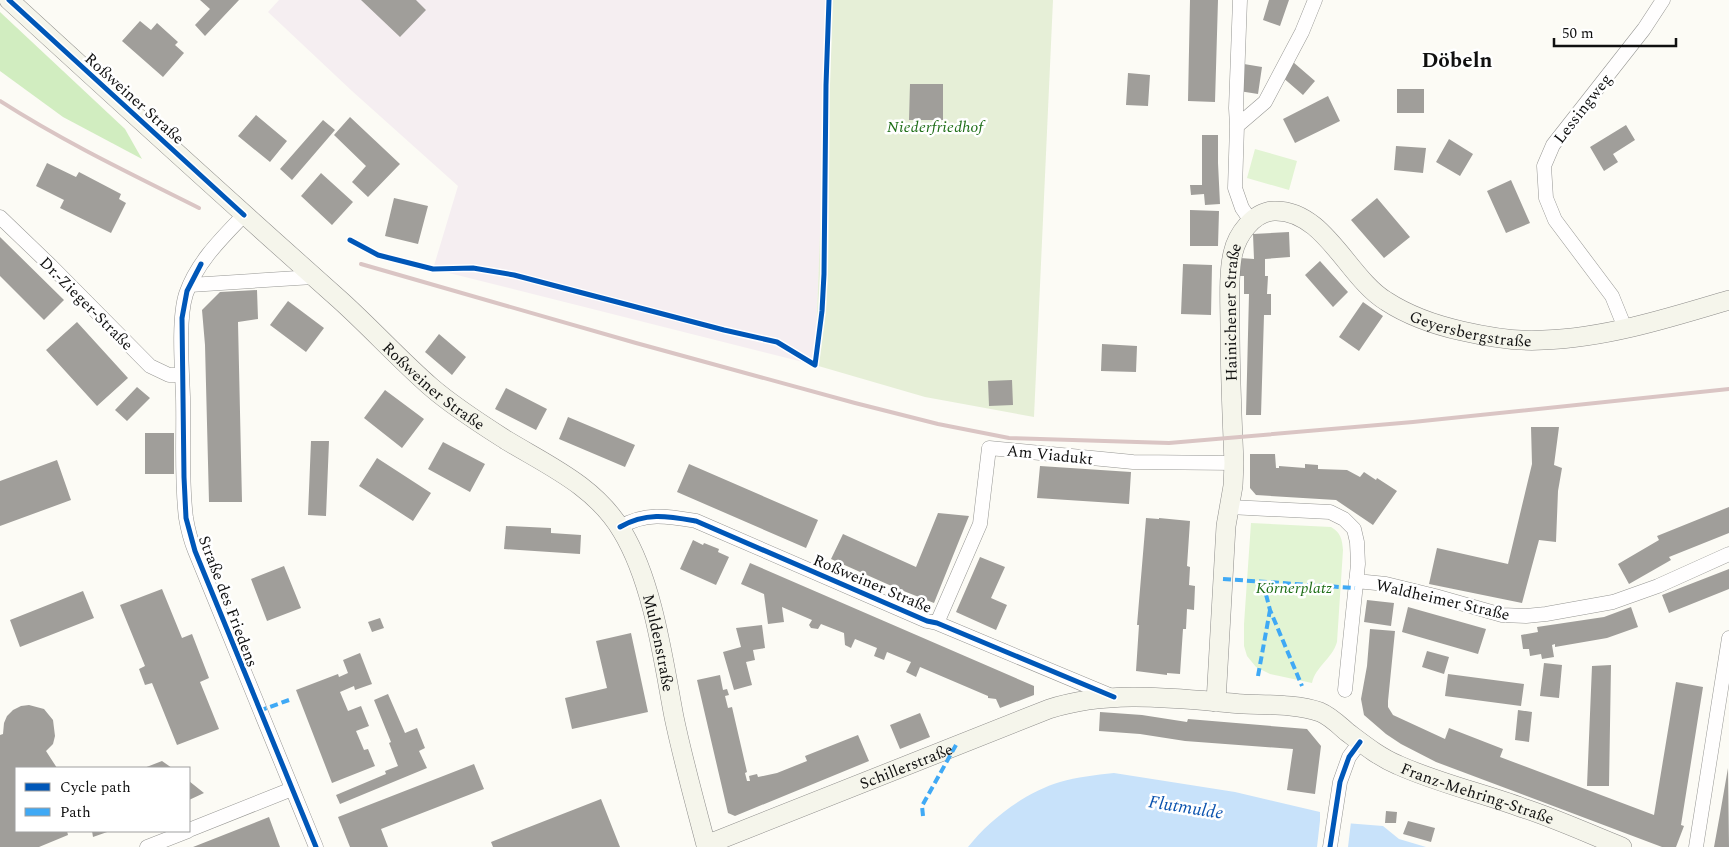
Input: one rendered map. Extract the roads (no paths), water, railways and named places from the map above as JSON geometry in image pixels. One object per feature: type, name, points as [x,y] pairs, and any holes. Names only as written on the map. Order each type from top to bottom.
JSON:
[{"type":"main road","name":"Roßweiner Straße","points":[[9,0],[341,301],[432,388],[506,440],[560,470]]},
{"type":"main road","name":"Geyersbergstraße","points":[[1252,221],[1262,214],[1273,211],[1285,212],[1312,223],[1338,251],[1366,286],[1384,300],[1427,321],[1485,336],[1517,340],[1573,338],[1670,318],[1729,300]]},
{"type":"main road","name":"Hainichener Straße","points":[[1229,507],[1233,486],[1234,463],[1230,313],[1232,254],[1243,231],[1252,221]]},
{"type":"main road","name":"Muldenstraße","points":[[560,470],[606,508],[620,527],[633,550],[657,632],[676,727],[704,846]]},
{"type":"main road","points":[[1114,697],[1216,702],[1226,526],[1229,507]]},
{"type":"main road","name":"Schillerstraße","points":[[704,846],[1048,709],[1072,701],[1114,697]]},
{"type":"main road","name":"Franz-Mehring-Straße","points":[[1216,702],[1305,708],[1320,712],[1360,742],[1397,765],[1430,778],[1523,808],[1622,847]]},
{"type":"street","name":"Hainichener Straße","points":[[1240,0],[1235,188],[1242,208],[1252,221]]},
{"type":"street","points":[[1237,126],[1264,102],[1302,32],[1315,0]]},
{"type":"street","name":"Lessingweg","points":[[1625,328],[1612,296],[1555,220],[1546,198],[1544,166],[1553,145],[1644,30],[1663,0]]},
{"type":"street","name":"Straße des Friedens","points":[[244,215],[209,252],[190,285],[184,300],[182,318],[182,375],[184,477],[188,530],[195,552],[316,847]]},
{"type":"street","name":"Dr.-Zieger-Straße","points":[[0,217],[150,366],[168,375],[182,375]]},
{"type":"street","points":[[190,285],[313,277]]},
{"type":"street","name":"Am Viadukt","points":[[938,623],[980,524],[989,448],[1133,462],[1234,463]]},
{"type":"street","points":[[1229,507],[1330,512],[1344,519],[1354,529],[1357,542],[1356,581],[1345,690]]},
{"type":"street","name":"Roßweiner Straße","points":[[620,527],[632,520],[650,516],[696,521],[928,621],[938,623],[1114,697]]},
{"type":"street","name":"Waldheimer Straße","points":[[1356,581],[1386,584],[1502,615],[1526,616],[1613,602],[1658,586],[1729,554]]},
{"type":"street","points":[[1696,847],[1729,638]]},
{"type":"street","points":[[1330,847],[1340,782],[1349,757],[1360,742]]},
{"type":"street","points":[[190,830],[292,789]]},
{"type":"street","points":[[147,847],[185,832]]},
{"type":"water","name":"Flutmulde","points":[[1114,773],[1235,792],[1320,812],[1320,821],[1383,826],[1399,839],[1426,847],[968,847],[987,826],[1009,808],[1034,792],[1066,780]]},
{"type":"railway","points":[[0,101],[73,144],[199,208]]},
{"type":"railway","points":[[361,264],[636,343],[855,403],[938,424],[1009,438],[1169,443],[1413,422],[1729,389]]},
{"type":"district","name":"Döbeln","points":[[1457,60]]},
{"type":"park label","name":"Niederfriedhof","points":[[935,126]]},
{"type":"park label","name":"Körnerplatz","points":[[1294,587]]}]
